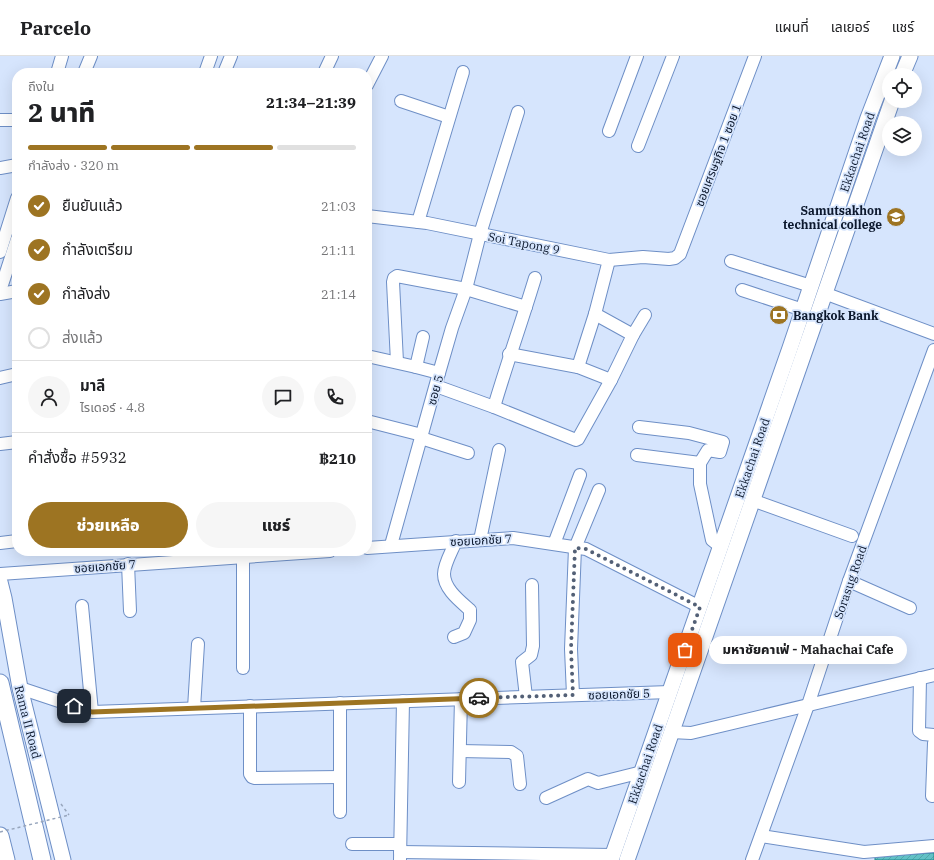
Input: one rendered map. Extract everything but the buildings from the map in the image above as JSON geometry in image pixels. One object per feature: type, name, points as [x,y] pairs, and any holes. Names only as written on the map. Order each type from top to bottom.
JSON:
[{"type":"highway","name":"Rama II Road","points":[[0,683],[42,860]]},
{"type":"highway","points":[[0,836],[6,860]]},
{"type":"main road","name":"Ekkachai Road","points":[[620,859],[671,732],[752,500],[818,289],[868,118],[892,56]]},
{"type":"main road","points":[[905,68],[910,56]]},
{"type":"main road","name":"Ekkachai Road","points":[[620,859],[642,772],[803,310],[818,289],[889,108]]},
{"type":"main road","name":"Rama II Road","points":[[0,582],[20,688],[63,860]]},
{"type":"street","points":[[58,68],[62,56]]},
{"type":"street","points":[[86,68],[91,56]]},
{"type":"street","points":[[207,68],[211,56]]},
{"type":"street","points":[[226,68],[231,56]]},
{"type":"street","points":[[326,68],[332,56]]},
{"type":"street","points":[[372,75],[382,56]]},
{"type":"street","points":[[608,131],[637,56]]},
{"type":"street","points":[[638,146],[673,56]]},
{"type":"street","name":"ซอยเศรษฐกิจ 1 ซอย 1","points":[[680,254],[755,56]]},
{"type":"street","points":[[418,222],[463,72]]},
{"type":"street","points":[[401,101],[449,116]]},
{"type":"street","name":"ซอย 5","points":[[391,545],[452,328],[466,289],[480,234],[518,112]]},
{"type":"street","points":[[0,120],[12,120]]},
{"type":"street","points":[[0,168],[12,166]]},
{"type":"street","points":[[0,252],[12,214]]},
{"type":"street","name":"Soi Tapong 9","points":[[372,217],[418,222],[608,260],[643,257],[669,259],[675,258],[680,254]]},
{"type":"street","points":[[0,291],[12,254]]},
{"type":"street","points":[[578,367],[595,314],[608,260]]},
{"type":"street","points":[[731,261],[818,289],[934,334]]},
{"type":"street","points":[[397,362],[394,278],[397,276],[466,289],[526,307]]},
{"type":"street","points":[[494,407],[509,354],[535,278]]},
{"type":"street","points":[[742,290],[803,310]]},
{"type":"street","points":[[0,294],[12,292]]},
{"type":"street","points":[[595,314],[633,335]]},
{"type":"street","points":[[436,386],[494,407],[576,440],[578,439],[611,380],[644,315]]},
{"type":"street","points":[[416,367],[423,337]]},
{"type":"street","name":"Sorasug Road","points":[[752,860],[808,705],[849,581],[934,350]]},
{"type":"street","points":[[509,354],[578,367],[611,380]]},
{"type":"street","points":[[372,357],[439,373]]},
{"type":"street","points":[[0,378],[12,375]]},
{"type":"street","points":[[372,422],[422,437],[468,453]]},
{"type":"street","points":[[640,427],[689,433],[723,442],[720,452],[708,450],[700,462],[700,484],[712,540],[721,547]]},
{"type":"street","points":[[0,444],[12,443]]},
{"type":"street","points":[[480,540],[499,450]]},
{"type":"street","points":[[637,455],[700,462]]},
{"type":"street","points":[[554,544],[580,475]]},
{"type":"street","points":[[573,695],[571,649],[575,548],[599,490]]},
{"type":"street","points":[[752,500],[852,536]]},
{"type":"street","name":"ซอยเอกชัย 7","points":[[372,547],[513,538],[586,549],[700,607]]},
{"type":"street","points":[[454,637],[464,633],[470,620],[470,610],[460,602],[447,587],[444,574],[448,559],[456,541]]},
{"type":"street","points":[[0,543],[12,542]]},
{"type":"street","name":"ซอยเอกชัย 7","points":[[0,574],[258,556]]},
{"type":"street","points":[[243,557],[243,668]]},
{"type":"street","points":[[128,564],[130,611]]},
{"type":"street","points":[[849,581],[910,608]]},
{"type":"street","points":[[526,697],[522,662],[531,655],[533,646],[532,584]]},
{"type":"street","points":[[82,606],[92,712]]},
{"type":"street","points":[[194,708],[198,644]]},
{"type":"street","points":[[671,732],[691,733],[934,675]]},
{"type":"street","points":[[920,678],[919,731],[923,734],[934,736]]},
{"type":"street","name":"ซอยเอกชัย 5","points":[[20,688],[92,712],[670,692]]},
{"type":"street","points":[[460,782],[461,699]]},
{"type":"street","points":[[400,852],[403,701]]},
{"type":"street","points":[[340,703],[340,812]]},
{"type":"street","points":[[250,706],[250,774],[252,777],[340,777]]},
{"type":"street","points":[[932,796],[934,743]]},
{"type":"street","points":[[460,751],[511,752],[517,756],[520,784]]},
{"type":"street","points":[[546,798],[588,779],[598,783],[642,772]]},
{"type":"street","points":[[761,836],[864,852],[934,846]]},
{"type":"street","points":[[352,844],[400,852],[620,859]]},
{"type":"path","points":[[0,832],[69,816]]},
{"type":"way so far","points":[[479,698],[573,695],[571,649],[575,548],[586,549],[700,607],[685,650]]},
{"type":"place","name":"Samutsakhon technical college","points":[[896,217]]},
{"type":"place","name":"Bangkok Bank","points":[[779,315]]},
{"type":"place","name":"มหาชัยคาเฟ่ - Mahachai Cafe","points":[[685,650]]},
{"type":"route","points":[[74,706],[92,712],[479,698]]}]
